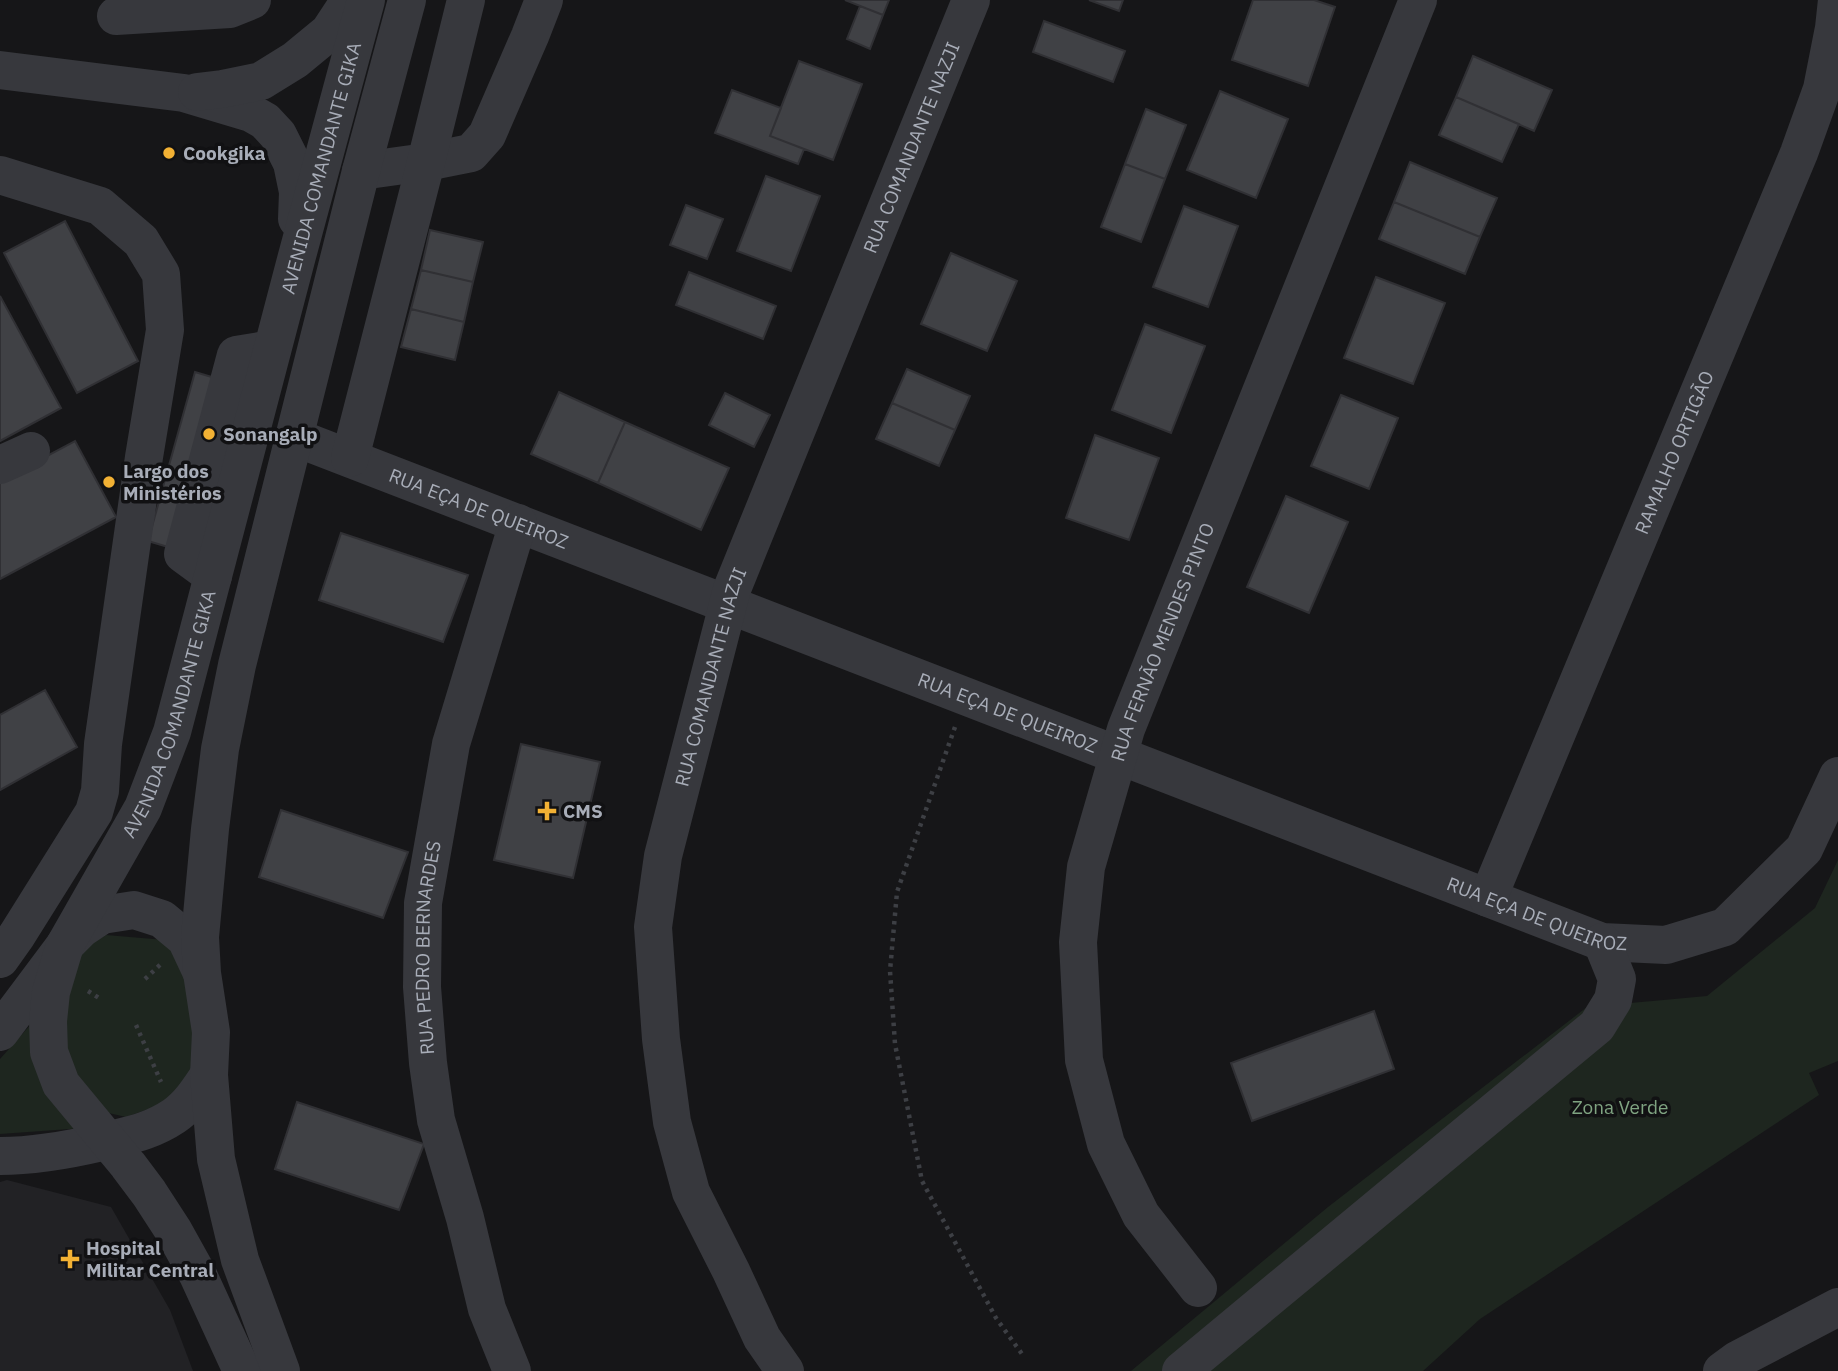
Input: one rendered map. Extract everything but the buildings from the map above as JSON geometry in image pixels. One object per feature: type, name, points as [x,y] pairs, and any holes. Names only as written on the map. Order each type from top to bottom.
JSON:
[{"type":"street","points":[[116,16],[230,9],[252,0]]},
{"type":"street","points":[[184,93],[222,89],[261,80],[295,60],[329,32],[350,0]]},
{"type":"street","name":"AVENIDA COMANDANTE GIKA","points":[[242,1371],[198,1275],[173,1230],[149,1193],[61,1084],[49,1052],[48,1021],[51,992],[65,945],[143,808],[172,732],[366,0]]},
{"type":"street","name":"AVENIDA COMANDANTE GIKA","points":[[281,1371],[240,1261],[216,1158],[209,1076],[211,1032],[200,937],[220,749],[237,665],[361,171],[407,0]]},
{"type":"street","points":[[350,458],[466,0]]},
{"type":"street","points":[[361,171],[471,153],[487,135],[544,0]]},
{"type":"street","name":"RUA COMANDANTE NAZJI","points":[[785,1371],[762,1338],[691,1192],[671,1122],[661,1039],[653,927],[663,856],[732,589],[971,0]]},
{"type":"street","name":"RUA FERNÃO MENDES PINTO","points":[[1198,1288],[1141,1215],[1106,1144],[1084,1059],[1078,942],[1086,867],[1126,729],[1418,0]]},
{"type":"street","name":"RAMALHO ORTIGÃO","points":[[1488,898],[1799,153],[1822,89],[1837,0]]},
{"type":"street","points":[[0,70],[184,93],[251,113],[265,121],[278,135],[292,163],[298,191],[297,256]]},
{"type":"street","points":[[0,175],[100,206],[141,240],[161,274],[165,330],[103,744],[100,792],[94,812],[18,935],[0,959]]},
{"type":"street","name":"RUA EÇA DE QUEIROZ","points":[[294,437],[1602,943],[1666,945],[1725,927],[1804,849],[1838,776]]},
{"type":"street","name":"RUA PEDRO BERNARDES","points":[[512,1371],[487,1310],[465,1218],[436,1121],[422,987],[424,903],[451,744],[518,523]]},
{"type":"street","points":[[0,1032],[65,945],[81,929],[102,915],[134,910],[162,919],[186,939],[202,972]]},
{"type":"street","points":[[1181,1371],[1597,1026],[1613,1000],[1617,978],[1602,943]]},
{"type":"street","points":[[0,1156],[71,1150],[145,1131],[175,1115],[193,1099],[209,1076]]},
{"type":"street","points":[[1723,1371],[1737,1360],[1838,1307]]},
{"type":"path","points":[[966,696],[897,892],[890,971],[895,1044],[922,1181],[996,1318],[1023,1354]]},
{"type":"path","points":[[136,1025],[175,1115]]},
{"type":"shaded area","name":"Hospital Militar Central","points":[[7,1180],[111,1207],[170,1310],[193,1371],[0,1371],[0,1182]]},
{"type":"green space","name":"Zona Verde","points":[[1838,860],[1838,1061],[1809,1073],[1819,1095],[1480,1319],[1423,1371],[1131,1371],[1328,1207],[1587,1007],[1707,996],[1815,908]]},
{"type":"green space","points":[[106,935],[165,940],[192,964],[196,1092],[126,1117],[91,1109],[67,1081],[52,996],[78,952]]},
{"type":"green space","points":[[41,1013],[84,1128],[0,1134],[0,1059]]},
{"type":"place","name":"Cookgika","points":[[169,153]]},
{"type":"place","name":"Sonangalp","points":[[209,434]]},
{"type":"place","name":"Largo dos Ministérios","points":[[109,482]]},
{"type":"place","name":"CMS","points":[[547,811]]},
{"type":"place","name":"Hospital Militar Central","points":[[70,1259]]}]
